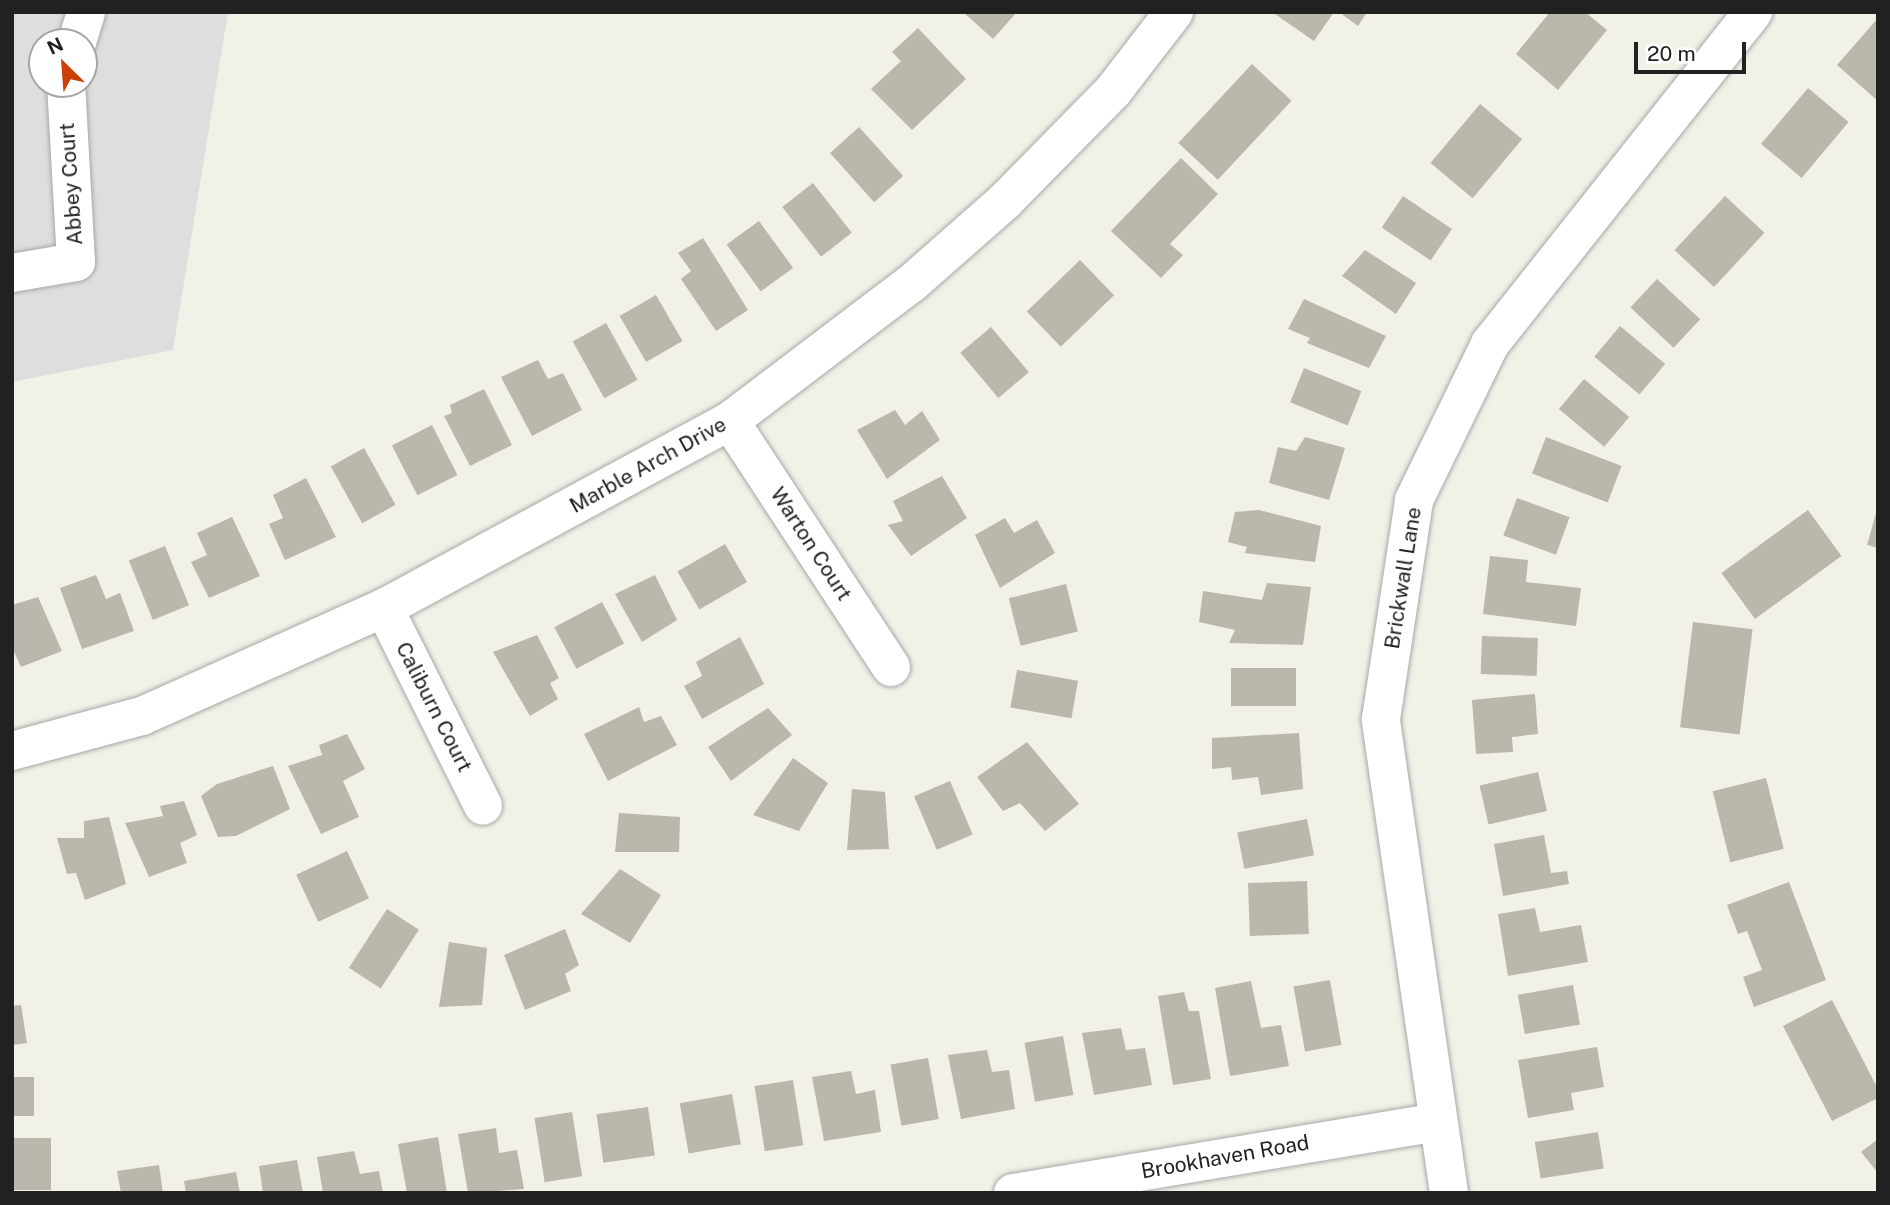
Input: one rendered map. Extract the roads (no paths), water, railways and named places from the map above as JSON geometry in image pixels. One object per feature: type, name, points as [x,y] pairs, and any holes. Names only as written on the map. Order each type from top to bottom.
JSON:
[{"type":"street","name":"Marble Arch Drive","points":[[12,751],[142,716],[384,608],[730,421],[912,283],[1006,201],[1113,91],[1174,12]]},
{"type":"street","name":"Brickwall Lane","points":[[1449,1193],[1381,719],[1414,500],[1490,344],[1753,12]]},
{"type":"street","name":"Abbey Court","points":[[12,273],[76,262],[66,98]]},
{"type":"street","name":"Warton Court","points":[[730,421],[891,667]]},
{"type":"street","name":"Caliburn Court","points":[[384,608],[483,806]]},
{"type":"street","name":"Brookhaven Road","points":[[1013,1193],[1437,1122]]}]
